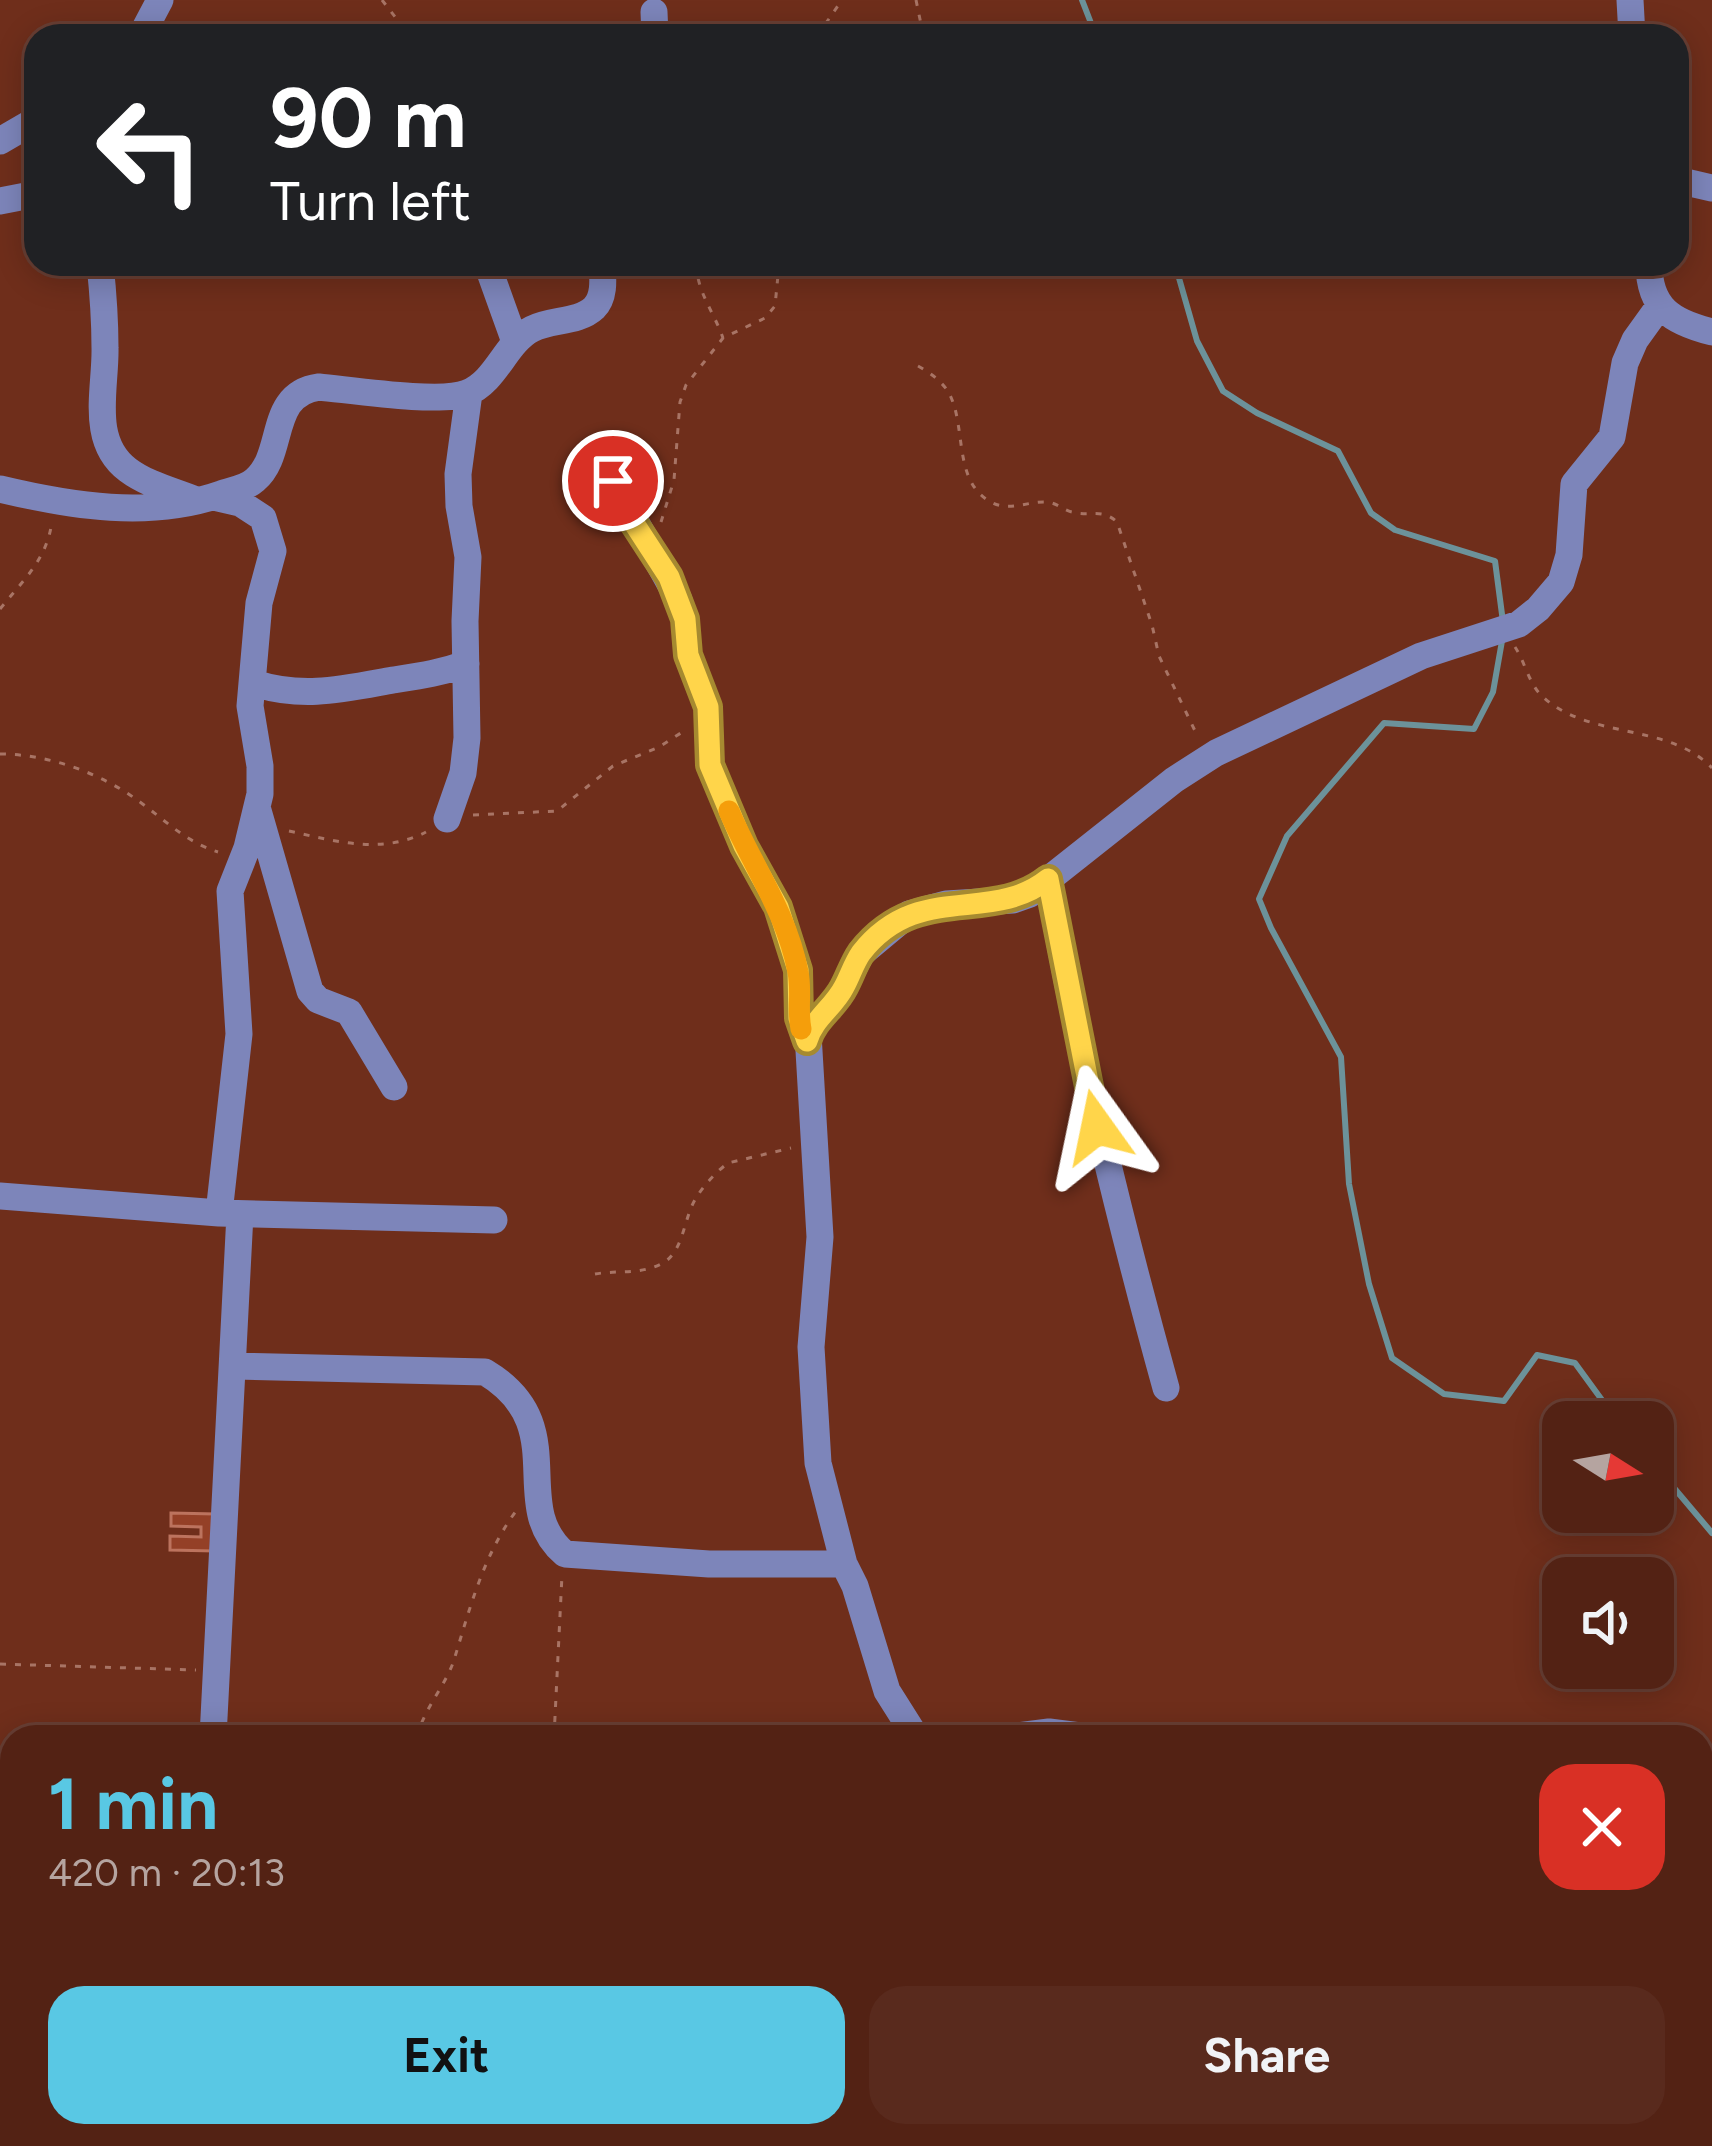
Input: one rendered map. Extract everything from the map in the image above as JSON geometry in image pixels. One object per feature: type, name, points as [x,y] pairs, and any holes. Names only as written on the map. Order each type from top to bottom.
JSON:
[{"type":"street","points":[[101,276],[106,368],[100,406],[110,449],[125,469],[153,484],[254,509],[270,532],[273,551],[259,603],[250,706],[260,766],[261,817],[310,991],[318,1000],[349,1012],[394,1087]]},
{"type":"street","points":[[491,276],[515,342]]},
{"type":"street","points":[[0,489],[53,502],[140,508],[207,499],[257,478],[290,400],[301,389],[446,398],[469,393],[533,328],[596,307],[602,296],[602,276]]},
{"type":"street","points":[[1650,276],[1658,308],[1712,332]]},
{"type":"street","points":[[807,1041],[861,953],[909,914],[946,904],[1013,900],[1030,894],[1208,758],[1421,656],[1504,630],[1538,609],[1562,582],[1569,555],[1574,484],[1612,437],[1625,363],[1658,308]]},
{"type":"street","points":[[447,819],[464,773],[468,557],[458,474],[469,393]]},
{"type":"street","points":[[613,481],[679,600],[688,655],[708,707],[710,765],[744,846],[778,907],[798,970],[799,1018],[807,1041],[816,1144],[820,1237],[812,1347],[818,1463],[844,1564],[887,1691],[908,1725]]},
{"type":"street","points":[[254,682],[296,694],[316,693],[429,676],[466,664]]},
{"type":"street","points":[[214,1725],[235,1366],[230,1213],[239,1034],[229,904],[232,879],[261,817]]},
{"type":"street","points":[[1048,879],[1106,1169],[1166,1388]]},
{"type":"street","points":[[0,1196],[230,1213],[494,1220]]},
{"type":"street","points":[[235,1366],[485,1372],[502,1382],[532,1420],[545,1526],[552,1543],[566,1554],[709,1564],[844,1564]]},
{"type":"path","points":[[382,0],[401,24]]},
{"type":"path","points":[[697,276],[698,292],[716,317],[723,338]]},
{"type":"path","points":[[651,546],[674,480],[680,402],[686,385],[723,338],[765,319],[775,306],[778,276]]},
{"type":"path","points":[[918,366],[949,392],[959,417],[963,457],[984,497],[1006,506],[1052,502],[1068,512],[1099,512],[1117,522],[1159,656],[1208,758]]},
{"type":"path","points":[[0,609],[27,580],[49,545],[53,502]]},
{"type":"path","points":[[1504,630],[1538,694],[1567,714],[1670,743],[1696,753],[1712,768]]},
{"type":"path","points":[[261,817],[344,844],[384,844],[402,843],[447,819],[557,811],[613,766],[675,739],[708,707]]},
{"type":"path","points":[[0,754],[32,755],[70,766],[128,794],[188,840],[239,862]]},
{"type":"path","points":[[595,1274],[637,1272],[667,1262],[698,1195],[728,1163],[816,1144]]},
{"type":"path","points":[[423,1725],[452,1666],[462,1624],[485,1567],[513,1515],[538,1487]]},
{"type":"path","points":[[554,1725],[563,1598],[560,1549]]},
{"type":"path","points":[[0,1664],[216,1670]]},
{"type":"building","points":[[171,1513],[215,1514],[214,1551],[170,1550],[170,1536],[201,1537],[201,1527],[171,1526]]},
{"type":"waterway","points":[[1082,0],[1091,24]]},
{"type":"waterway","points":[[1178,276],[1197,341],[1223,391],[1257,413],[1338,451],[1371,513],[1395,530],[1495,561],[1503,622]]},
{"type":"waterway","points":[[1502,641],[1493,692],[1474,729],[1384,723],[1287,836],[1259,899],[1341,1057],[1349,1184],[1369,1284],[1392,1358],[1444,1394],[1504,1401],[1537,1355],[1575,1363],[1603,1401]]},
{"type":"waterway","points":[[1674,1488],[1712,1533]]},
{"type":"slow traffic","points":[[729,811],[778,907],[798,970],[801,1029]]},
{"type":"route","points":[[613,481],[628,514],[669,577],[685,619],[688,655],[708,707],[710,765],[744,846],[778,907],[798,970],[799,1018],[807,1041],[861,953],[909,914],[946,904],[1013,900],[1030,894],[1048,879],[1097,1127]]}]
